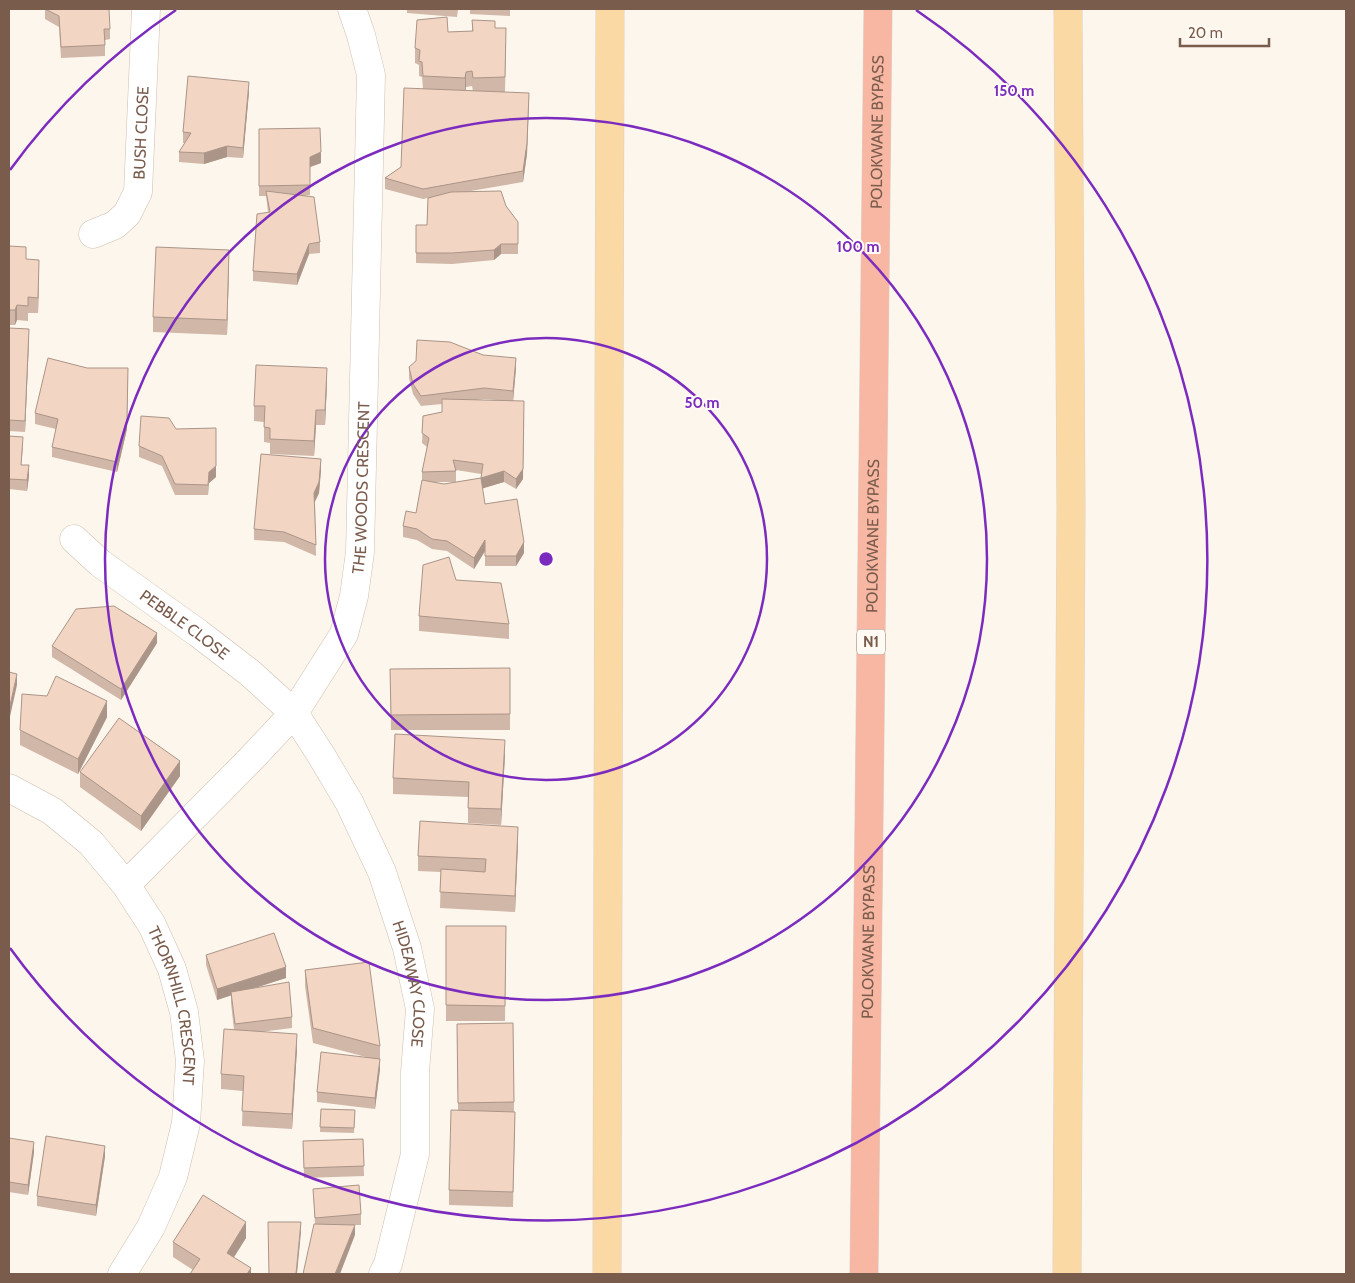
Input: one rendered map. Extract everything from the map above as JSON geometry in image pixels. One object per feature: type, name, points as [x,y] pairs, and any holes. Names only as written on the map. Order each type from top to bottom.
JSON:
[{"type":"highway","name":"POLOKWANE BYPASS","points":[[864,1274],[878,9]]},
{"type":"main road","points":[[607,1274],[610,9]]},
{"type":"main road","points":[[1067,1274],[1071,507],[1068,9]]},
{"type":"street","name":"BUSH CLOSE","points":[[93,234],[115,226],[127,214],[138,192],[146,9]]},
{"type":"street","name":"THE WOODS CRESCENT","points":[[126,885],[294,713],[344,634],[354,596],[360,552],[371,75],[352,9]]},
{"type":"street","name":"PEBBLE CLOSE","points":[[74,539],[100,563],[198,633],[250,673],[294,713]]},
{"type":"street","name":"HIDEAWAY CLOSE","points":[[294,713],[349,802],[382,872],[407,948],[420,1009],[415,1072],[415,1154],[388,1264],[383,1274]]},
{"type":"street","name":"THORNHILL CRESCENT","points":[[9,788],[52,811],[91,843],[126,885],[152,925],[172,969],[184,1012],[190,1060],[186,1124],[173,1177],[151,1228],[122,1274]]},
{"type":"building","points":[[45,9],[109,9],[110,29],[104,29],[105,45],[61,47],[59,16]]},
{"type":"building","points":[[447,17],[448,32],[473,31],[472,20],[495,21],[495,28],[506,28],[505,77],[473,78],[472,71],[466,72],[465,78],[423,76],[422,62],[419,61],[420,50],[415,48],[417,20]]},
{"type":"building","points":[[188,76],[249,82],[243,148],[227,146],[204,153],[179,152],[191,133],[183,132]]},
{"type":"building","points":[[404,88],[529,93],[527,143],[523,171],[423,189],[385,178],[401,167]]},
{"type":"building","points":[[320,128],[321,152],[310,157],[310,185],[259,186],[259,129]]},
{"type":"building","points":[[266,191],[314,197],[320,242],[309,244],[297,274],[253,271],[257,214],[270,212]]},
{"type":"building","points":[[501,191],[506,206],[518,222],[518,244],[501,244],[494,250],[416,253],[416,225],[427,225],[428,198],[451,192]]},
{"type":"building","points":[[9,246],[26,247],[26,259],[39,260],[38,298],[28,297],[28,306],[17,305],[15,310],[9,310]]},
{"type":"building","points":[[156,247],[229,250],[227,320],[153,317]]},
{"type":"building","points":[[9,328],[29,329],[25,421],[9,420]]},
{"type":"building","points":[[417,340],[450,342],[483,355],[516,358],[513,391],[484,388],[421,396],[413,384],[409,367],[416,361]]},
{"type":"building","points":[[48,358],[87,368],[128,368],[127,418],[117,462],[52,447],[58,419],[35,413]]},
{"type":"building","points":[[256,365],[327,368],[325,410],[316,410],[314,441],[270,439],[270,428],[264,427],[265,406],[254,406]]},
{"type":"building","points":[[442,399],[524,401],[523,469],[516,479],[504,471],[481,478],[483,464],[453,460],[456,471],[422,472],[429,438],[422,433],[423,416],[442,412]]},
{"type":"building","points":[[141,416],[169,418],[176,429],[216,428],[216,466],[209,472],[208,485],[175,484],[162,456],[139,446]]},
{"type":"building","points":[[9,436],[23,437],[21,465],[29,465],[27,480],[9,479]]},
{"type":"building","points":[[261,454],[321,459],[319,482],[314,493],[316,545],[284,532],[254,529]]},
{"type":"building","points":[[481,478],[485,504],[517,499],[524,542],[516,556],[485,556],[485,540],[474,558],[447,541],[432,539],[417,529],[403,526],[406,511],[416,513],[422,480],[444,484]]},
{"type":"building","points":[[449,557],[456,580],[501,583],[509,624],[419,616],[423,565]]},
{"type":"building","points":[[114,606],[157,633],[121,689],[52,646],[76,609]]},
{"type":"building","points":[[510,668],[510,714],[391,715],[390,669]]},
{"type":"building","points":[[9,672],[17,674],[9,710]]},
{"type":"building","points":[[56,676],[107,701],[78,759],[20,730],[22,694],[47,696]]},
{"type":"building","points":[[119,718],[180,761],[141,816],[80,772]]},
{"type":"building","points":[[395,734],[505,740],[501,809],[468,808],[469,782],[393,778]]},
{"type":"building","points":[[420,821],[518,827],[515,896],[440,892],[441,869],[485,872],[486,859],[418,856]]},
{"type":"building","points":[[446,926],[506,926],[505,1006],[446,1005]]},
{"type":"building","points":[[274,933],[286,967],[217,989],[206,955]]},
{"type":"building","points":[[369,962],[380,1046],[313,1028],[305,970]]},
{"type":"building","points":[[289,982],[292,1017],[235,1024],[231,992]]},
{"type":"building","points":[[513,1023],[514,1102],[458,1103],[457,1024]]},
{"type":"building","points":[[224,1029],[297,1034],[292,1114],[242,1111],[244,1076],[221,1074]]},
{"type":"building","points":[[321,1052],[380,1059],[375,1098],[317,1092]]},
{"type":"building","points":[[321,1109],[355,1110],[354,1128],[320,1127]]},
{"type":"building","points":[[451,1110],[515,1112],[513,1192],[449,1190]]},
{"type":"building","points":[[46,1136],[105,1146],[96,1205],[37,1196]]},
{"type":"building","points":[[9,1138],[34,1142],[28,1185],[9,1182]]},
{"type":"building","points":[[363,1139],[364,1166],[304,1168],[303,1141]]},
{"type":"building","points":[[359,1185],[361,1214],[315,1218],[313,1189]]},
{"type":"building","points":[[203,1195],[246,1222],[227,1253],[251,1268],[247,1274],[190,1274],[200,1259],[173,1242]]},
{"type":"building","points":[[268,1222],[301,1222],[296,1274],[269,1274]]},
{"type":"building","points":[[314,1224],[355,1225],[335,1274],[303,1274]]}]
